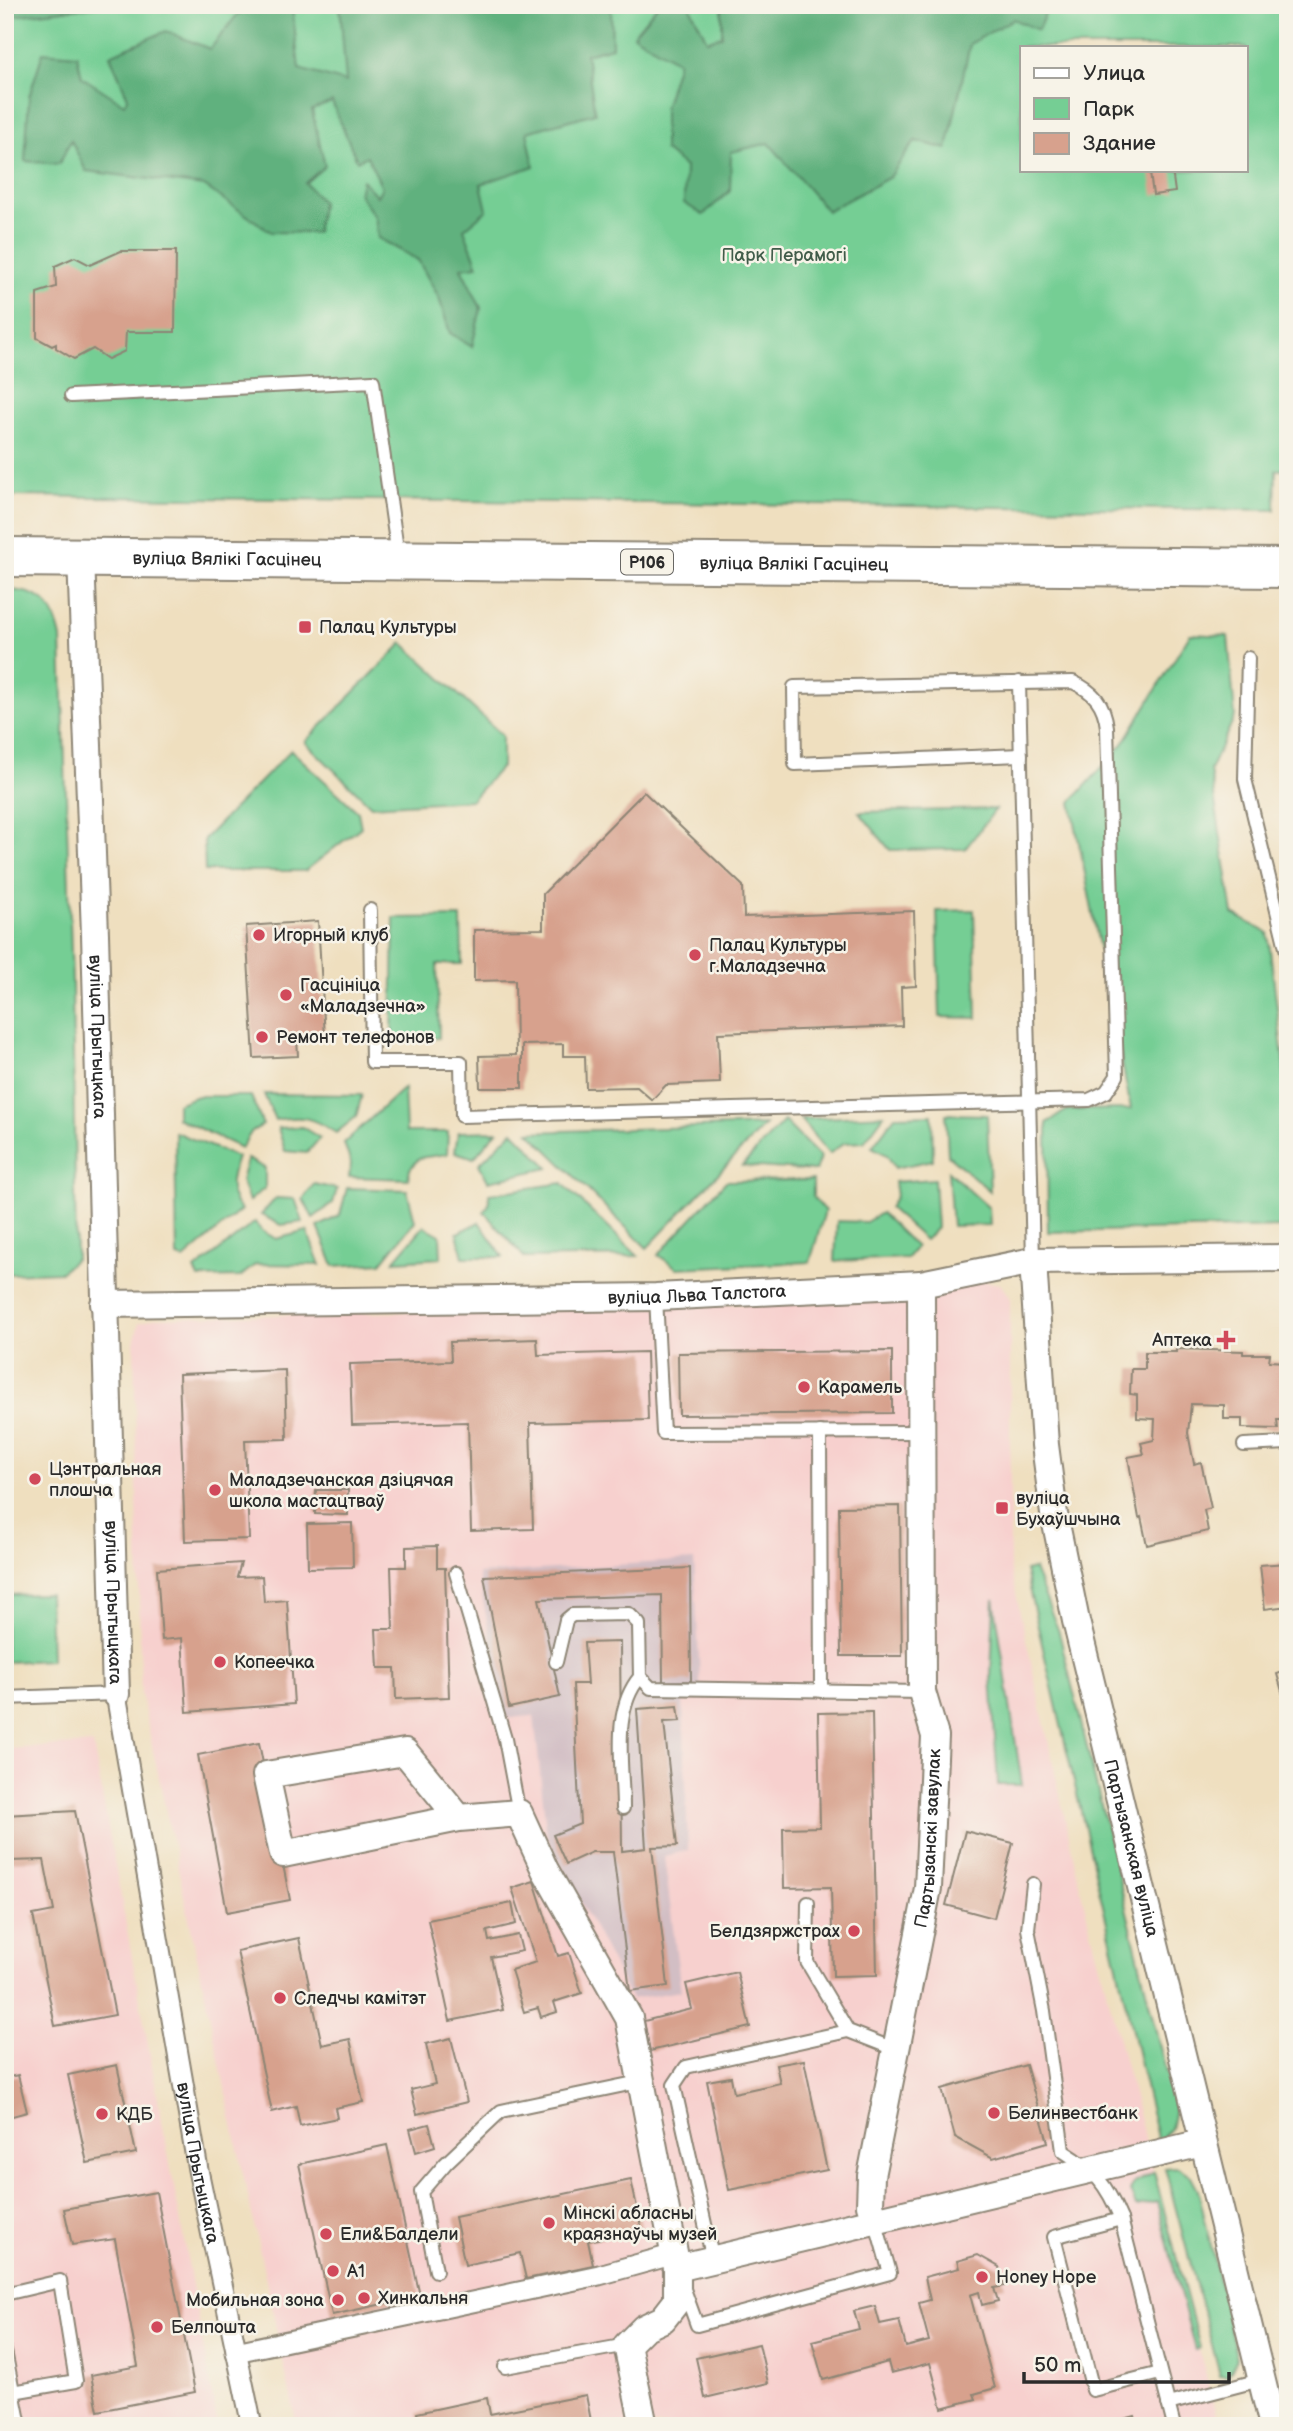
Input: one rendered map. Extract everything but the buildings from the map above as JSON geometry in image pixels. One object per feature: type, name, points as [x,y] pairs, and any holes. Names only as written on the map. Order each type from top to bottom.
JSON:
[{"type":"main road","name":"вуліца Вялікі Гасцінец","points":[[5,557],[1288,568]]},
{"type":"street","name":"вуліца Прытыцкага","points":[[81,557],[95,934],[116,1694],[198,2170],[252,2426]]},
{"type":"street","name":"вуліца Льва Талстога","points":[[104,1304],[656,1297],[921,1284],[1032,1261],[1288,1258]]},
{"type":"street","name":"Партызанская вуліца","points":[[1032,1261],[1045,1445],[1054,1514],[1076,1621],[1273,2426]]},
{"type":"street","name":"Партызанскі завулак","points":[[875,2220],[870,2205],[871,2176],[928,1888],[935,1736],[922,1692],[921,1284]]},
{"type":"street","points":[[459,1818],[405,1752],[266,1774],[284,1854],[459,1818],[519,1814],[545,1870],[629,2018],[639,2082],[676,2261],[677,2301],[663,2319],[644,2329],[627,2345],[644,2426]]},
{"type":"street","points":[[236,2352],[599,2275],[676,2261],[713,2260],[1202,2143]]},
{"type":"lane","points":[[71,396],[373,381],[398,560]]},
{"type":"lane","points":[[1248,658],[1245,779],[1288,956]]},
{"type":"lane","points":[[1019,682],[1032,1261]]},
{"type":"lane","points":[[370,911],[372,1062],[461,1062],[462,1116],[1089,1100],[1107,1092],[1117,1076],[1105,713],[1094,692],[1073,682],[794,687],[795,764],[1021,755]]},
{"type":"lane","points":[[656,1297],[663,1433],[922,1432]]},
{"type":"lane","points":[[820,1432],[821,1691]]},
{"type":"lane","points":[[1244,1445],[1288,1443]]},
{"type":"lane","points":[[456,1573],[505,1739],[519,1814]]},
{"type":"lane","points":[[556,1662],[566,1620],[572,1615],[629,1614],[639,1625],[640,1677],[628,1691],[622,1711],[623,1808]]},
{"type":"lane","points":[[640,1677],[651,1688],[922,1692]]},
{"type":"lane","points":[[5,1698],[116,1694]]},
{"type":"lane","points":[[1033,1884],[1028,1929],[1044,2011],[1063,2151],[1093,2170],[1113,2199],[1121,2220],[1174,2426]]},
{"type":"lane","points":[[808,1903],[807,1962],[848,2031]]},
{"type":"lane","points":[[713,2260],[674,2085],[686,2067],[848,2031],[894,2049]]},
{"type":"lane","points":[[436,2271],[421,2192],[446,2163],[501,2111],[639,2082]]},
{"type":"lane","points":[[676,2261],[697,2325],[890,2273],[875,2220]]},
{"type":"lane","points":[[1121,2220],[1054,2237],[1093,2390],[1160,2373]]},
{"type":"lane","points":[[5,2294],[60,2281],[76,2381],[13,2392]]},
{"type":"lane","points":[[505,2367],[627,2345]]},
{"type":"lane","points":[[5,2351],[20,2426]]},
{"type":"lane","points":[[1168,2404],[1260,2379]]},
{"type":"shaded area","points":[[972,1279],[1000,1284],[1010,1297],[1010,1566],[1082,1896],[1219,2426],[297,2426],[141,1694],[134,1342],[139,1323],[157,1318],[889,1301],[932,1293]]},
{"type":"shaded area","points":[[694,1560],[701,1699],[683,1700],[688,1850],[664,1856],[681,1991],[631,1999],[547,1837],[534,1716],[506,1718],[478,1574]]},
{"type":"shaded area","points":[[93,1744],[218,2426],[5,2426],[5,1749]]},
{"type":"green space","name":"Парк Перамогі","points":[[5,5],[1288,5],[1288,469],[1276,470],[1275,510],[5,496]]},
{"type":"green space","points":[[5,5],[106,5],[14,16],[5,35]]},
{"type":"green space","points":[[245,5],[292,5],[299,69],[346,82],[340,5],[611,5],[612,47],[586,54],[595,113],[527,132],[534,166],[481,184],[487,210],[464,229],[478,266],[461,268],[481,308],[472,347],[450,333],[439,298],[418,260],[378,238],[375,217],[359,194],[362,180],[377,196],[382,187],[367,156],[357,161],[332,102],[312,110],[325,166],[305,183],[322,202],[316,233],[271,232],[204,186],[86,171],[71,140],[59,164],[25,161],[29,97],[43,52],[77,55],[82,77],[124,104],[128,98],[110,55],[166,31],[210,49]]},
{"type":"green space","points":[[658,5],[689,5],[707,40],[722,36],[722,5],[1049,5],[1038,30],[1013,19],[970,44],[947,149],[915,141],[890,177],[827,211],[769,143],[731,152],[730,191],[703,215],[684,203],[685,167],[664,150],[664,108],[678,62],[633,35]]},
{"type":"green space","points":[[5,590],[28,593],[44,602],[50,608],[61,638],[72,982],[76,1258],[61,1272],[5,1274]]},
{"type":"green space","points":[[1190,634],[1228,636],[1235,716],[1210,770],[1233,914],[1268,933],[1288,1100],[1288,1227],[1048,1232],[1047,1123],[1067,1110],[1131,1109],[1071,802],[1123,744]]},
{"type":"green space","points":[[403,643],[502,735],[502,766],[471,800],[371,806],[305,742]]},
{"type":"green space","points":[[291,750],[358,812],[361,827],[305,871],[205,871],[204,839]]},
{"type":"green space","points":[[996,809],[965,849],[890,850],[859,812]]},
{"type":"green space","points":[[974,910],[977,1018],[940,1017],[937,911]]},
{"type":"green space","points":[[461,917],[462,964],[437,964],[439,1038],[392,1039],[394,918]]},
{"type":"green space","points":[[404,1088],[406,1132],[448,1132],[447,1154],[419,1158],[410,1169],[408,1179],[349,1177],[351,1164],[344,1143]]},
{"type":"green space","points":[[264,1094],[362,1095],[356,1117],[336,1133],[307,1119],[275,1120]]},
{"type":"green space","points":[[197,1096],[251,1096],[263,1125],[252,1131],[241,1148],[177,1118],[177,1104]]},
{"type":"green space","points":[[946,1114],[987,1115],[990,1191],[948,1155]]},
{"type":"green space","points":[[884,1115],[864,1142],[844,1143],[829,1154],[800,1119]]},
{"type":"green space","points":[[932,1115],[933,1160],[895,1168],[887,1155],[872,1147],[895,1116]]},
{"type":"green space","points":[[784,1121],[820,1157],[815,1171],[742,1166]]},
{"type":"green space","points":[[765,1125],[647,1248],[529,1132]]},
{"type":"green space","points":[[302,1127],[320,1138],[307,1153],[285,1151],[278,1128]]},
{"type":"green space","points":[[497,1131],[474,1158],[455,1152],[458,1132]]},
{"type":"green space","points":[[513,1131],[549,1168],[488,1181],[479,1164]]},
{"type":"green space","points":[[175,1132],[237,1157],[231,1191],[241,1210],[184,1259],[177,1257]]},
{"type":"green space","points":[[247,1159],[265,1168],[265,1188],[249,1201],[241,1181]]},
{"type":"green space","points":[[948,1171],[989,1208],[990,1225],[952,1226]]},
{"type":"green space","points":[[934,1179],[937,1228],[925,1240],[889,1208],[896,1196],[894,1182]]},
{"type":"green space","points":[[813,1180],[813,1197],[825,1211],[810,1262],[677,1268],[658,1255],[726,1181]]},
{"type":"green space","points":[[563,1183],[638,1256],[525,1258],[484,1212],[489,1204],[489,1194]]},
{"type":"green space","points":[[314,1184],[337,1189],[333,1203],[313,1218],[303,1199]]},
{"type":"green space","points":[[347,1188],[407,1190],[415,1221],[381,1263],[334,1266],[318,1227],[340,1215]]},
{"type":"green space","points":[[276,1198],[295,1199],[303,1222],[281,1225],[261,1215]]},
{"type":"green space","points":[[881,1213],[916,1247],[907,1258],[835,1261],[837,1221],[866,1222]]},
{"type":"green space","points":[[255,1222],[261,1230],[276,1239],[307,1231],[320,1265],[256,1264],[240,1277],[199,1278],[195,1270]]},
{"type":"green space","points":[[479,1222],[503,1257],[463,1257],[457,1233]]},
{"type":"green space","points":[[424,1226],[440,1235],[441,1258],[394,1261]]},
{"type":"green space","points":[[1034,1569],[1059,1632],[1175,2109],[1171,2129],[1158,2142],[1025,1571]]},
{"type":"green space","points":[[49,1594],[51,1660],[5,1662],[5,1595]]},
{"type":"green space","points":[[994,1599],[1022,1785],[998,1785],[991,1676]]},
{"type":"green space","points":[[1178,2167],[1191,2176],[1198,2189],[1237,2359],[1228,2376],[1220,2375],[1165,2168]]},
{"type":"green space","points":[[1154,2172],[1200,2348],[1195,2350],[1157,2202],[1136,2206],[1130,2191],[1134,2183]]},
{"type":"place","name":"Палац Культуры","points":[[305,627]]},
{"type":"place","name":"Игорный клуб","points":[[259,935]]},
{"type":"place","name":"Палац Культуры г.Маладзечна","points":[[695,955]]},
{"type":"place","name":"Гасцініца «Маладзечна»","points":[[286,995]]},
{"type":"place","name":"Ремонт телефонов","points":[[262,1037]]},
{"type":"place","name":"Аптека","points":[[1226,1340]]},
{"type":"place","name":"Карамель","points":[[804,1387]]},
{"type":"place","name":"Цэнтральная плошча","points":[[35,1479]]},
{"type":"place","name":"Маладзечанская дзіцячая школа мастацтваў","points":[[215,1490]]},
{"type":"place","name":"вуліца Бухаўшчына","points":[[1002,1508]]},
{"type":"place","name":"Копеечка","points":[[220,1662]]},
{"type":"place","name":"Белдзяржстрах","points":[[854,1931]]},
{"type":"place","name":"Следчы камітэт","points":[[280,1998]]},
{"type":"place","name":"Белинвестбанк","points":[[994,2113]]},
{"type":"place","name":"КДБ","points":[[102,2114]]},
{"type":"place","name":"Мінскі абласны краязнаўчы музей","points":[[549,2223]]},
{"type":"place","name":"Ели&Балдели","points":[[326,2234]]},
{"type":"place","name":"A1","points":[[333,2271]]},
{"type":"place","name":"Honey Hope","points":[[982,2277]]},
{"type":"place","name":"Хинкальня","points":[[364,2298]]},
{"type":"place","name":"Мобильная зона","points":[[338,2300]]},
{"type":"place","name":"Белпошта","points":[[157,2327]]}]
